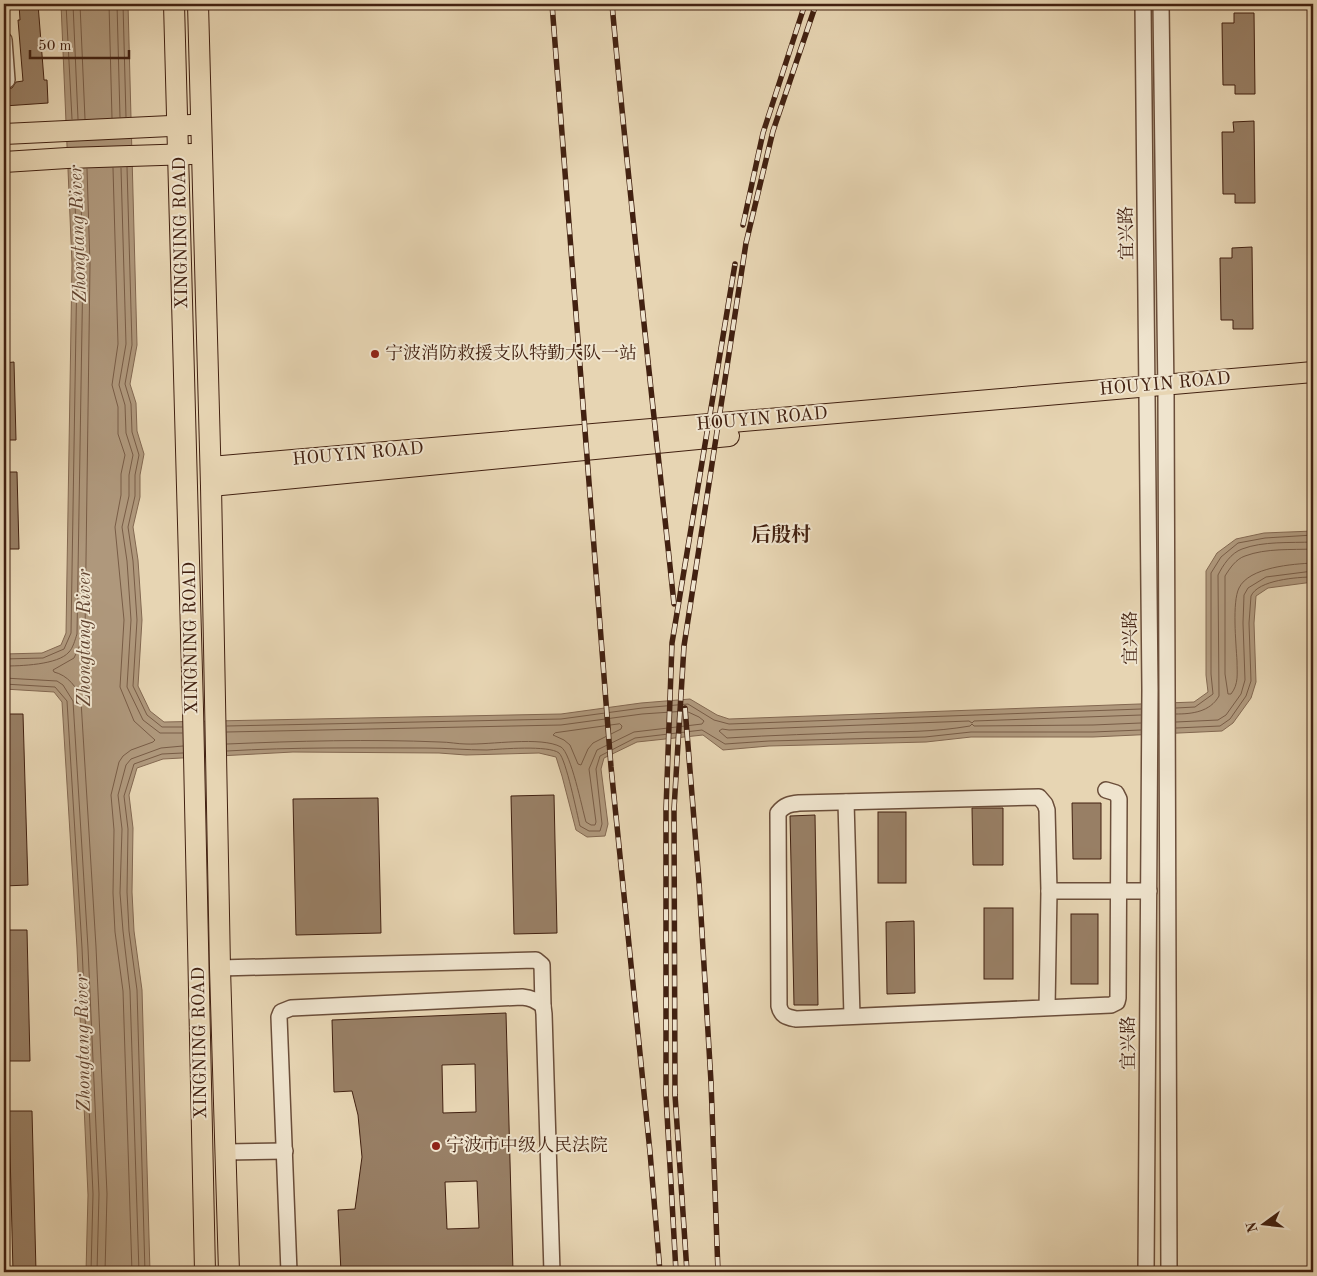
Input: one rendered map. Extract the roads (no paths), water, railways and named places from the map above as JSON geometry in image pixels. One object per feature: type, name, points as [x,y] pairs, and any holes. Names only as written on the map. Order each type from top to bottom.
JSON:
[{"type":"main road","name":"XINGNING ROAD","points":[[174,4],[193,709],[205,1272]]},
{"type":"main road","points":[[198,4],[211,477],[220,968],[229,1272]]},
{"type":"main road","points":[[4,134],[201,124]]},
{"type":"main road","points":[[4,162],[129,155],[202,154]]},
{"type":"main road","name":"HOUYIN ROAD","points":[[211,477],[1240,383],[1313,372]]},
{"type":"main road","name":"HOUYIN ROAD","points":[[1240,383],[1313,384]]},
{"type":"street","name":"宜兴路","points":[[1143,4],[1165,389],[1150,690],[1146,1272]]},
{"type":"street","name":"宜兴路","points":[[1161,4],[1168,747],[1169,1272]]},
{"type":"street","points":[[4,40],[7,80]]},
{"type":"street","points":[[1046,1008],[1049,891],[1048,810],[1046,804],[1038,798],[790,804],[782,808],[778,813],[779,1006],[780,1011],[785,1017],[796,1019],[852,1016],[1046,1008],[1111,1005],[1117,1002],[1118,998],[1119,799],[1116,793],[1106,790]]},
{"type":"street","points":[[846,802],[852,1016]]},
{"type":"street","points":[[1049,891],[1149,891]]},
{"type":"street","points":[[220,968],[536,960],[542,966],[552,1272]]},
{"type":"street","points":[[288,1272],[279,1017],[281,1012],[284,1009],[522,997],[532,998],[543,1006]]},
{"type":"street","points":[[226,1152],[285,1151]]},
{"type":"water","name":"Zhongtang River","points":[[61,4],[128,4],[137,345],[130,384],[136,403],[137,431],[144,454],[140,475],[140,497],[133,527],[138,560],[142,620],[138,686],[150,711],[164,722],[561,714],[641,703],[690,699],[717,715],[729,719],[1194,702],[1208,692],[1206,675],[1206,571],[1217,553],[1236,539],[1264,533],[1313,531],[1313,582],[1268,588],[1256,596],[1254,623],[1256,682],[1251,698],[1233,723],[1222,731],[1093,737],[971,737],[926,742],[769,746],[723,750],[703,735],[637,742],[604,758],[601,769],[608,824],[605,836],[587,837],[576,830],[556,757],[539,753],[466,755],[439,753],[293,752],[163,759],[137,768],[129,795],[133,828],[132,892],[134,931],[142,990],[150,1272],[86,1272],[88,1195],[77,948],[62,702],[54,692],[4,689],[4,654],[42,653],[61,645],[66,633],[72,264]]},
{"type":"railway","points":[[552,4],[611,767],[650,1152],[660,1272]]},
{"type":"railway","points":[[612,4],[674,604]]},
{"type":"railway","points":[[743,225],[763,133],[805,4]]},
{"type":"railway","points":[[687,1272],[675,1095],[674,809],[684,646],[746,243],[773,131],[816,4]]},
{"type":"railway","points":[[676,1272],[666,1096],[666,809],[672,643],[735,264]]},
{"type":"railway","points":[[685,708],[699,882],[711,1082],[718,1272]]},
{"type":"place","name":"宁波消防救援支队特勤大队一站","points":[[375,354]]},
{"type":"place","name":"宁波市中级人民法院","points":[[436,1146]]},
{"type":"district","name":"后殷村","points":[[781,536]]}]
